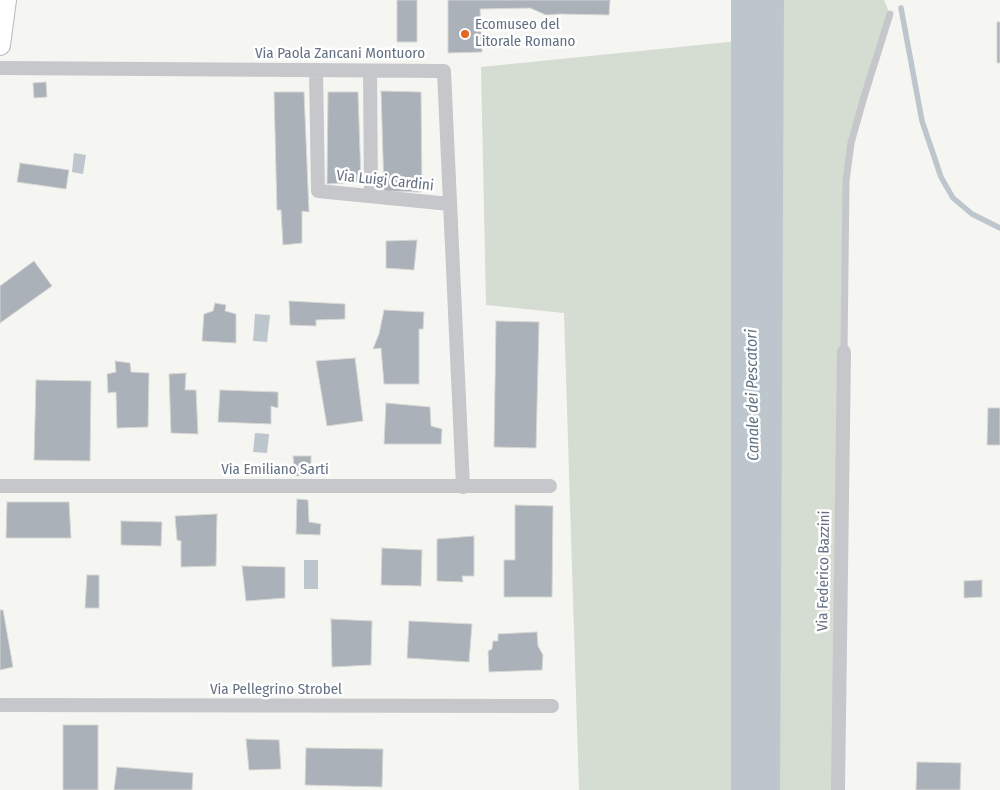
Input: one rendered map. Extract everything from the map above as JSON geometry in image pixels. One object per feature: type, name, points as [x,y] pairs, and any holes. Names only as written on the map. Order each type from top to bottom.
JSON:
[{"type":"street","points":[[0,45],[6,0]]},
{"type":"street","name":"Via Paola Zancani Montuoro","points":[[0,68],[444,71],[463,487]]},
{"type":"street","name":"Via Luigi Cardini","points":[[316,70],[318,191],[450,204]]},
{"type":"street","points":[[370,70],[371,196]]},
{"type":"street","name":"Via Federico Bazzini","points":[[838,790],[844,352]]},
{"type":"street","name":"Via Emiliano Sarti","points":[[0,486],[550,486]]},
{"type":"street","name":"Via Pellegrino Strobel","points":[[0,706],[552,706]]},
{"type":"lane","points":[[844,352],[846,181],[859,115],[890,14]]},
{"type":"shaded area","points":[[749,0],[884,0],[890,14],[864,97],[846,181],[838,790],[579,790],[564,313],[486,305],[481,67],[749,40]]},
{"type":"water","name":"Canale dei Pescatori","points":[[731,0],[784,0],[780,790],[731,790]]},
{"type":"water","points":[[74,153],[86,155],[83,174],[72,172]]},
{"type":"water","points":[[255,314],[270,315],[267,342],[253,341]]},
{"type":"water","points":[[255,433],[269,434],[267,453],[253,452]]},
{"type":"water","points":[[304,560],[318,560],[318,589],[304,589]]},
{"type":"building","points":[[397,0],[417,0],[417,42],[397,42]]},
{"type":"building","name":"Ecomuseo del Litorale Romano","points":[[448,0],[610,0],[609,15],[546,15],[530,8],[480,9],[482,52],[448,53]]},
{"type":"building","points":[[997,22],[1000,22],[1000,63],[997,63]]},
{"type":"building","points":[[46,82],[47,97],[34,98],[33,83]]},
{"type":"building","points":[[381,91],[421,92],[422,192],[384,191]]},
{"type":"building","points":[[274,92],[304,92],[309,212],[302,211],[302,243],[283,245],[281,210],[277,210]]},
{"type":"building","points":[[328,92],[358,92],[361,182],[327,184]]},
{"type":"building","points":[[20,163],[69,170],[66,189],[17,182]]},
{"type":"building","points":[[417,240],[414,270],[386,268],[386,241]]},
{"type":"building","points":[[34,261],[52,286],[0,323],[0,286]]},
{"type":"building","points":[[289,301],[345,304],[345,319],[316,320],[316,326],[290,325]]},
{"type":"building","points":[[215,303],[226,305],[225,311],[236,314],[236,343],[202,341],[204,314],[213,311]]},
{"type":"building","points":[[384,310],[424,312],[423,329],[419,329],[419,384],[384,384],[381,348],[373,349],[379,334]]},
{"type":"building","points":[[496,321],[539,322],[536,448],[494,447]]},
{"type":"building","points":[[355,358],[363,421],[327,426],[316,361]]},
{"type":"building","points":[[115,361],[130,363],[131,372],[149,373],[148,427],[117,428],[116,392],[108,393],[107,374],[116,372]]},
{"type":"building","points":[[186,373],[185,390],[196,390],[198,434],[171,433],[169,374]]},
{"type":"building","points":[[36,380],[91,381],[90,461],[34,460]]},
{"type":"building","points":[[220,390],[278,392],[278,408],[271,406],[271,424],[218,422]]},
{"type":"building","points":[[386,403],[430,407],[431,426],[442,429],[441,444],[384,444]]},
{"type":"building","points":[[988,408],[1000,408],[1000,445],[987,445]]},
{"type":"building","points":[[293,456],[311,456],[311,475],[295,476]]},
{"type":"building","points":[[297,499],[308,500],[309,522],[321,524],[320,535],[296,534]]},
{"type":"building","points":[[7,502],[69,502],[71,538],[6,538]]},
{"type":"building","points":[[515,505],[553,506],[552,597],[504,597],[504,560],[515,560]]},
{"type":"building","points":[[217,514],[216,566],[181,567],[181,541],[177,540],[175,516]]},
{"type":"building","points":[[121,521],[162,522],[161,546],[121,545]]},
{"type":"building","points":[[474,536],[474,576],[462,576],[463,582],[437,581],[437,539]]},
{"type":"building","points":[[382,548],[422,550],[421,586],[381,585]]},
{"type":"building","points":[[242,566],[285,567],[285,598],[246,601]]},
{"type":"building","points":[[87,575],[99,575],[99,608],[85,608]]},
{"type":"building","points":[[982,580],[982,597],[964,598],[964,581]]},
{"type":"building","points":[[0,610],[3,610],[13,667],[0,670]]},
{"type":"building","points":[[331,619],[372,621],[371,665],[332,667]]},
{"type":"building","points":[[409,621],[472,624],[469,662],[407,658]]},
{"type":"building","points":[[537,632],[538,646],[543,655],[542,670],[489,672],[488,651],[492,649],[493,641],[498,641],[498,634]]},
{"type":"building","points":[[63,725],[98,725],[98,790],[63,790]]},
{"type":"building","points":[[246,739],[279,740],[281,769],[249,770]]},
{"type":"building","points":[[306,748],[383,749],[382,787],[305,785]]},
{"type":"building","points":[[917,762],[961,763],[960,790],[916,790]]},
{"type":"building","points":[[117,767],[193,773],[192,790],[114,790]]},
{"type":"waterway","points":[[901,8],[922,121],[941,177],[953,198],[972,214],[1000,228]]},
{"type":"place","name":"Ecomuseo del Litorale Romano","points":[[465,34]]}]
